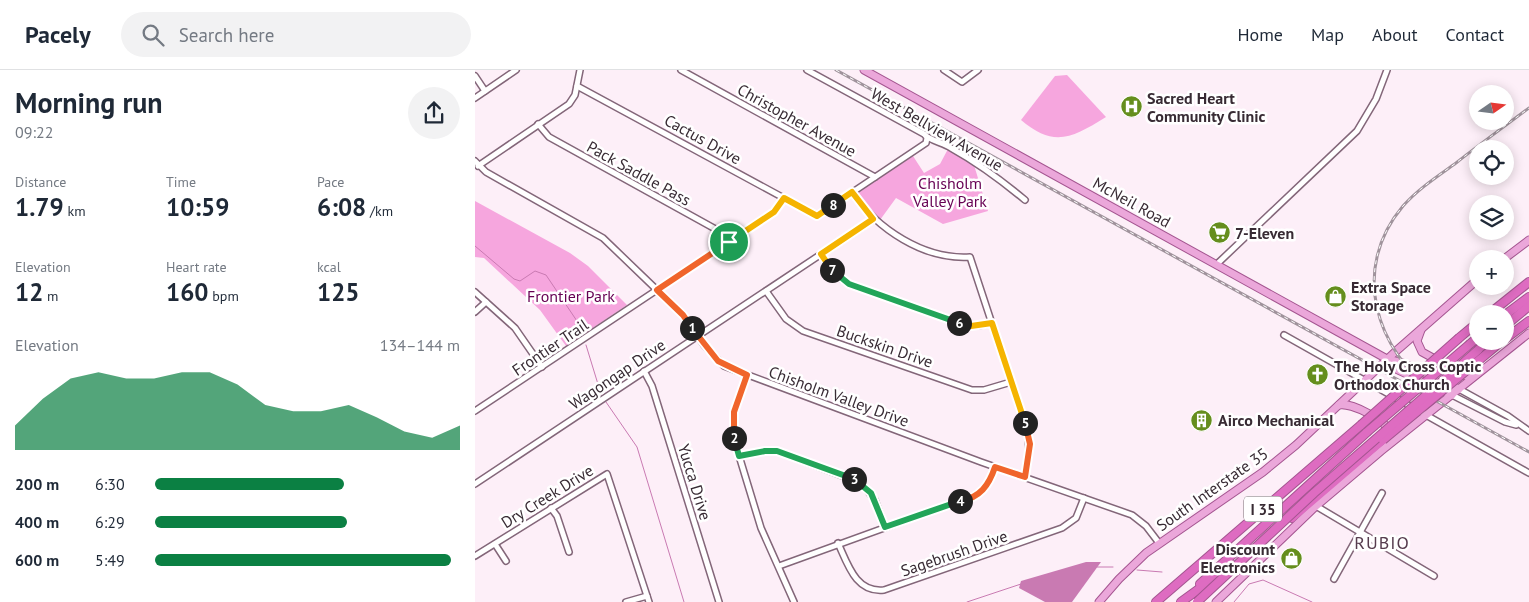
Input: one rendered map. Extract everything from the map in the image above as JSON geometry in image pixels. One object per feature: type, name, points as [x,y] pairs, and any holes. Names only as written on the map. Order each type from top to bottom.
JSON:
[{"type":"highway","points":[[1500,305],[1529,282]]},
{"type":"highway","points":[[1514,308],[1529,297]]},
{"type":"highway","points":[[1514,318],[1529,306]]},
{"type":"highway","points":[[1514,332],[1529,321]]},
{"type":"highway","name":"I 35","points":[[1156,602],[1469,330]]},
{"type":"highway","name":"I 35","points":[[1181,602],[1367,432],[1469,345]]},
{"type":"highway","points":[[1197,602],[1314,493],[1478,350]]},
{"type":"highway","points":[[1181,602],[1275,533],[1491,350]]},
{"type":"highway","points":[[1152,602],[1165,594]]},
{"type":"main road","name":"McNeil Road","points":[[864,70],[1387,359],[1403,363],[1459,389]]},
{"type":"main road","points":[[1514,251],[1529,240]]},
{"type":"main road","name":"South Interstate 35","points":[[1099,602],[1119,579],[1159,543],[1263,472],[1297,445],[1363,381],[1469,287]]},
{"type":"main road","points":[[1423,327],[1417,341],[1422,352],[1466,376],[1479,373]]},
{"type":"main road","points":[[1216,602],[1316,506],[1381,451],[1529,333]]},
{"type":"main road","name":"McNeil Road","points":[[1387,359],[1398,370],[1452,395]]},
{"type":"main road","points":[[1339,405],[1349,404],[1387,425],[1390,433],[1381,451]]},
{"type":"street","points":[[475,98],[516,70]]},
{"type":"street","points":[[477,163],[569,104],[575,95],[580,70]]},
{"type":"street","name":"Christopher Avenue","points":[[681,70],[875,177]]},
{"type":"street","name":"West Bellview Avenue","points":[[807,70],[924,134],[927,138],[939,141],[991,171],[1025,200]]},
{"type":"street","points":[[944,70],[962,82],[978,70]]},
{"type":"street","points":[[1217,264],[1357,131],[1377,99],[1387,70]]},
{"type":"street","points":[[475,76],[485,91]]},
{"type":"street","name":"Cactus Drive","points":[[577,86],[817,216],[852,192]]},
{"type":"street","name":"Pack Saddle Pass","points":[[538,124],[549,137],[719,231],[729,242]]},
{"type":"street","points":[[927,138],[926,143],[852,192],[873,219],[897,237],[953,258],[969,257],[1029,436],[1025,477]]},
{"type":"street","name":"Chisholm Valley Drive","points":[[477,163],[486,172],[597,233],[683,315],[697,336],[718,361],[747,375],[995,467],[1135,516],[1147,526],[1159,543]]},
{"type":"street","name":"Frontier Trail","points":[[475,411],[774,212],[784,198]]},
{"type":"street","name":"Wagongap Drive","points":[[475,484],[873,219]]},
{"type":"street","points":[[821,254],[836,275],[849,284],[963,324],[977,326],[992,323]]},
{"type":"street","name":"Buckskin Drive","points":[[766,291],[786,319],[803,331],[972,390],[984,390],[1011,382]]},
{"type":"street","points":[[475,292],[515,328],[542,368]]},
{"type":"street","points":[[475,312],[486,302]]},
{"type":"street","points":[[1284,335],[1425,417],[1529,473]]},
{"type":"street","name":"Yucca Drive","points":[[644,371],[653,386],[719,602]]},
{"type":"street","points":[[747,375],[732,423],[733,436],[761,528],[794,602]]},
{"type":"street","points":[[1459,389],[1508,416],[1519,426]]},
{"type":"street","points":[[1452,395],[1505,422],[1529,431]]},
{"type":"street","points":[[739,456],[765,451],[777,451],[854,479],[871,493],[885,527]]},
{"type":"street","points":[[779,566],[838,543],[975,497],[985,488],[995,467]]},
{"type":"street","name":"Dry Creek Drive","points":[[475,556],[607,474],[648,599]]},
{"type":"street","points":[[1334,579],[1382,493]]},
{"type":"street","name":"Sagebrush Drive","points":[[838,543],[857,582],[871,589],[884,590],[1063,528],[1076,518],[1084,498]]},
{"type":"street","points":[[1316,506],[1434,576]]},
{"type":"street","points":[[551,508],[557,516],[569,552]]},
{"type":"street","points":[[495,544],[506,561]]},
{"type":"street","points":[[626,602],[648,599]]},
{"type":"green space","points":[[1067,75],[1106,117],[1073,135],[1063,137],[1043,134],[1021,120],[1055,76]]},
{"type":"green space","name":"Chisholm Valley Park","points":[[948,149],[974,165],[988,211],[943,224],[896,198],[880,220],[857,193],[913,156],[924,173],[940,164]]},
{"type":"green space","name":"Frontier Park","points":[[475,201],[570,253],[588,266],[627,305],[566,346],[540,310],[484,258],[475,257]]},
{"type":"shaded area","points":[[1086,562],[1101,562],[1072,602],[1045,602],[1019,588],[1021,581]]},
{"type":"waterway","points":[[475,246],[514,279],[520,281],[535,271],[546,275],[583,330]]},
{"type":"waterway","points":[[586,345],[601,394]]},
{"type":"waterway","points":[[606,402],[637,447],[684,602]]},
{"type":"waterway","points":[[1097,567],[1113,567]]},
{"type":"waterway","points":[[1137,570],[1162,572]]},
{"type":"waterway","points":[[1234,602],[1249,584],[1263,580],[1312,602]]},
{"type":"waterway","points":[[967,602],[1021,584]]},
{"type":"railway","points":[[836,70],[1529,452]]},
{"type":"railway","points":[[1437,395],[1416,377],[1398,355],[1385,332],[1377,307],[1374,282],[1377,256],[1387,230],[1403,206],[1415,194],[1529,108]]},
{"type":"place","name":"Sacred Heart Community Clinic","points":[[1131,107]]},
{"type":"place","name":"7-Eleven","points":[[1219,233]]},
{"type":"place","name":"Extra Space Storage","points":[[1335,296]]},
{"type":"place","name":"The Holy Cross Coptic Orthodox Church","points":[[1318,375]]},
{"type":"place","name":"Airco Mechanical","points":[[1202,420]]},
{"type":"place","name":"Discount Electronics","points":[[1291,558]]},
{"type":"district","name":"RUBIO","points":[[1382,542]]},
{"type":"route","points":[[852,192],[873,219],[821,254],[836,275],[849,284],[963,324],[977,326],[992,323],[1029,436],[1030,444],[1025,477],[995,467],[991,480],[975,497],[955,502],[885,527],[871,493],[864,485],[854,479],[777,451],[765,451],[739,456],[733,436],[732,423],[747,375],[731,369],[718,361],[703,345],[683,315],[657,290],[729,242],[774,212],[784,198],[817,216],[852,192]]}]
